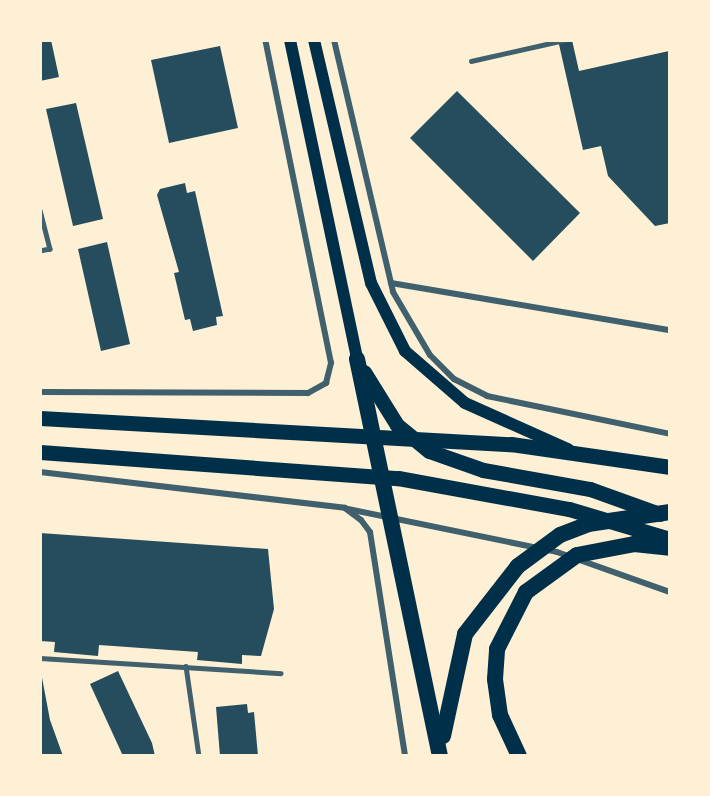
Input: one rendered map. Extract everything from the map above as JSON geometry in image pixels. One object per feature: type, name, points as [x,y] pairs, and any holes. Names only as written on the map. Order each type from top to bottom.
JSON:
[{"type":"highway","points":[[357,359],[405,576],[441,756]]},
{"type":"highway","points":[[441,756],[444,722],[465,634],[518,566],[560,535],[588,524],[669,512]]},
{"type":"highway","points":[[519,756],[500,715],[495,679],[497,649],[511,613],[550,571],[605,548],[669,548]]},
{"type":"main road","points":[[290,40],[357,359],[376,399],[397,425],[429,452],[483,470],[590,489],[669,518]]},
{"type":"main road","points":[[314,40],[371,283],[405,351],[465,403],[568,449]]},
{"type":"main road","points":[[40,418],[568,449],[669,467]]},
{"type":"main road","points":[[40,452],[398,478],[525,501],[669,539]]},
{"type":"street","points":[[40,392],[308,393],[326,383],[331,363],[265,40]]},
{"type":"street","points":[[334,40],[391,283],[430,355],[454,379],[487,396],[669,434]]},
{"type":"street","points":[[391,283],[669,330]]},
{"type":"street","points":[[40,472],[345,508],[557,552],[669,592]]},
{"type":"street","points":[[345,508],[370,532],[405,756]]},
{"type":"lane","points":[[471,61],[564,40]]},
{"type":"lane","points":[[40,210],[50,249],[40,251]]},
{"type":"lane","points":[[40,658],[281,673]]},
{"type":"lane","points":[[186,666],[199,756]]},
{"type":"building","points":[[40,40],[51,40],[59,77],[40,81]]},
{"type":"building","points":[[558,40],[572,40],[579,71],[669,51],[670,223],[655,226],[608,176],[601,146],[583,150]]},
{"type":"building","points":[[220,46],[238,128],[169,143],[151,60]]},
{"type":"building","points":[[457,91],[580,213],[533,261],[410,138]]},
{"type":"building","points":[[76,103],[103,219],[73,226],[46,109]]},
{"type":"building","points":[[185,183],[187,193],[195,191],[223,316],[216,317],[217,325],[193,331],[190,319],[185,320],[174,273],[179,272],[157,195],[160,189]]},
{"type":"building","points":[[107,242],[130,344],[101,351],[78,249]]},
{"type":"building","points":[[40,533],[268,549],[274,609],[261,656],[242,655],[242,664],[197,660],[198,652],[99,645],[98,656],[54,652],[55,642],[40,641]]},
{"type":"building","points":[[40,667],[50,720],[63,756],[40,756]]},
{"type":"building","points":[[118,671],[152,743],[155,756],[123,756],[90,684]]},
{"type":"building","points":[[247,704],[248,713],[254,712],[258,756],[220,756],[216,707]]}]
